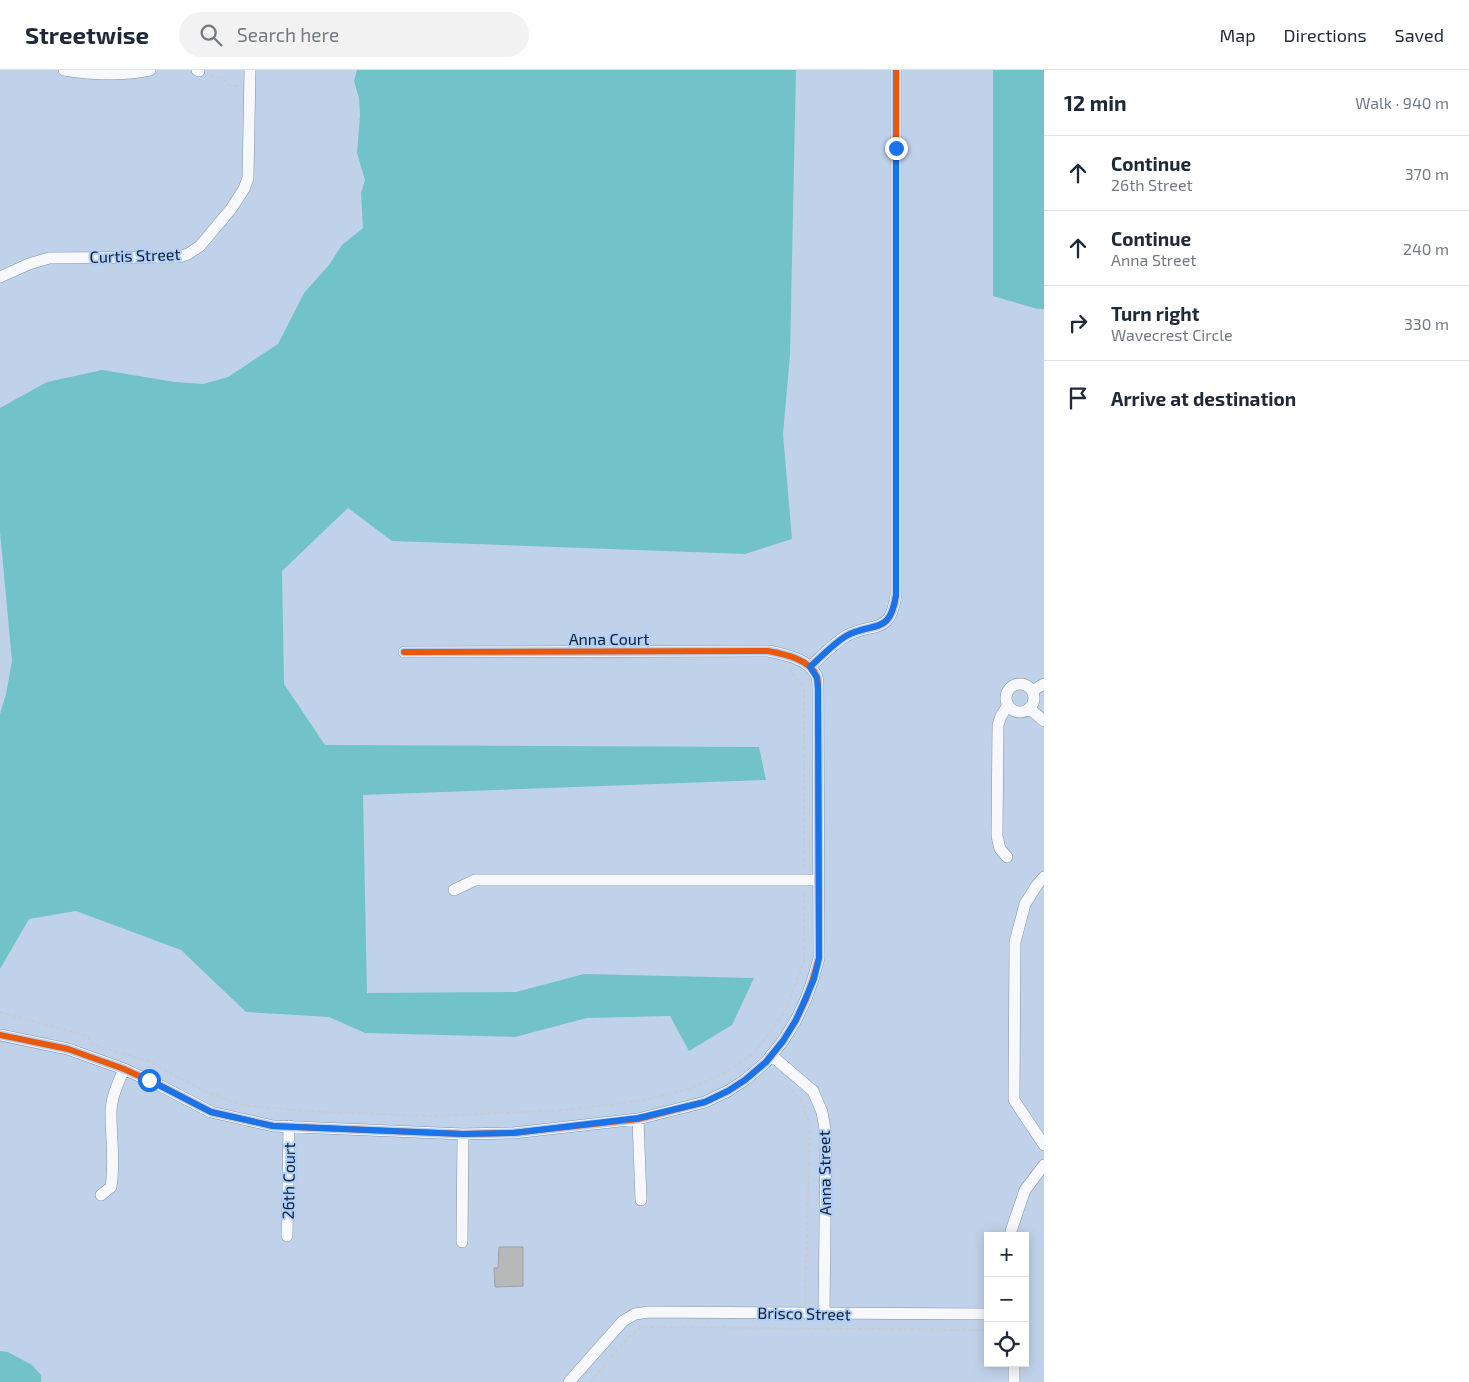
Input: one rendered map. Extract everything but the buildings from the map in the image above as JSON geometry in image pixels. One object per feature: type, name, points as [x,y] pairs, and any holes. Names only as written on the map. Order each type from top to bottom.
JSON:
[{"type":"street","points":[[64,70],[114,75],[150,70]]},
{"type":"street","name":"Curtis Street","points":[[0,277],[48,258],[179,257],[188,254],[200,246],[231,209],[244,189],[248,178],[250,70]]},
{"type":"street","points":[[0,1035],[68,1049],[124,1069],[211,1112],[273,1126],[463,1134],[513,1133],[638,1118],[705,1102],[745,1080],[767,1060],[783,1041],[796,1020],[814,979],[819,958],[818,689],[817,678],[810,667],[838,641],[849,634],[881,625],[890,617],[895,606],[896,70]]},
{"type":"street","name":"Anna Court","points":[[404,652],[768,651],[784,654],[810,667]]},
{"type":"street","points":[[1016,684],[1025,685],[1032,691],[1033,700],[1029,708],[1016,711],[1008,706],[1006,697],[1012,686],[1016,684]]},
{"type":"street","points":[[1032,691],[1044,684]]},
{"type":"street","points":[[1007,857],[1000,848],[997,836],[998,725],[1001,716],[1008,706]]},
{"type":"street","points":[[1029,708],[1044,721]]},
{"type":"street","points":[[1044,877],[1025,904],[1015,942],[1014,1100],[1044,1145]]},
{"type":"street","points":[[454,890],[475,880],[819,880]]},
{"type":"street","name":"Anna Street","points":[[767,1060],[813,1091],[822,1112],[826,1135],[824,1313]]},
{"type":"street","points":[[101,1194],[111,1187],[114,1154],[111,1112],[113,1097],[124,1069]]},
{"type":"street","points":[[638,1118],[642,1200]]},
{"type":"street","name":"26th Court","points":[[286,1236],[289,1126]]},
{"type":"street","points":[[462,1242],[463,1134]]},
{"type":"street","points":[[1011,1232],[1025,1190],[1044,1165]]},
{"type":"street","name":"Brisco Street","points":[[569,1382],[612,1331],[623,1321],[636,1314],[649,1312],[984,1314]]},
{"type":"street","points":[[1014,1367],[1014,1382]]},
{"type":"path","points":[[198,70],[224,79],[230,86],[250,86]]},
{"type":"path","points":[[0,1012],[87,1036],[94,1045],[148,1061],[202,1090],[242,1105],[306,1111],[431,1116],[578,1108],[644,1100],[689,1089],[726,1072],[754,1053],[786,1010],[804,961],[804,688],[790,671],[798,660]]},
{"type":"path","points":[[754,1053],[767,1060]]},
{"type":"path","points":[[783,1081],[801,1100],[810,1125],[805,1313]]},
{"type":"path","points":[[590,1382],[629,1337],[641,1327],[984,1330]]},
{"type":"shaded area","points":[[357,70],[796,70],[790,355],[783,434],[792,539],[745,554],[392,541],[348,508],[282,571],[284,684],[325,745],[759,747],[766,780],[363,795],[367,993],[516,992],[584,974],[754,978],[732,1025],[689,1051],[670,1016],[587,1018],[515,1037],[365,1033],[329,1017],[246,1012],[181,950],[76,911],[29,919],[0,969],[0,714],[12,661],[0,532],[0,408],[47,382],[102,370],[175,382],[203,384],[228,377],[278,344],[304,293],[329,265],[342,245],[363,228],[361,193],[365,180],[357,153],[360,115],[359,98],[354,81]]},
{"type":"shaded area","points":[[993,70],[1044,70],[1044,309],[993,296]]},
{"type":"shaded area","points":[[0,1351],[8,1352],[32,1365],[41,1375],[41,1382],[0,1382]]},
{"type":"cycle path","points":[[810,667],[832,646],[846,636],[879,626],[885,622],[893,608],[896,595],[896,70]]},
{"type":"cycle path","points":[[0,1035],[68,1049],[124,1069],[211,1112],[273,1126],[463,1134],[513,1133],[638,1119],[705,1102],[745,1080],[766,1062],[783,1041],[796,1020],[806,999],[819,958],[818,686],[814,671],[796,658],[768,651],[404,652]]},
{"type":"route","points":[[149,1080],[211,1112],[273,1126],[463,1134],[513,1133],[638,1118],[678,1110],[705,1102],[745,1080],[766,1062],[783,1041],[806,999],[814,979],[819,958],[818,689],[817,678],[810,667],[838,641],[849,634],[881,625],[890,617],[895,606],[896,148]]}]
